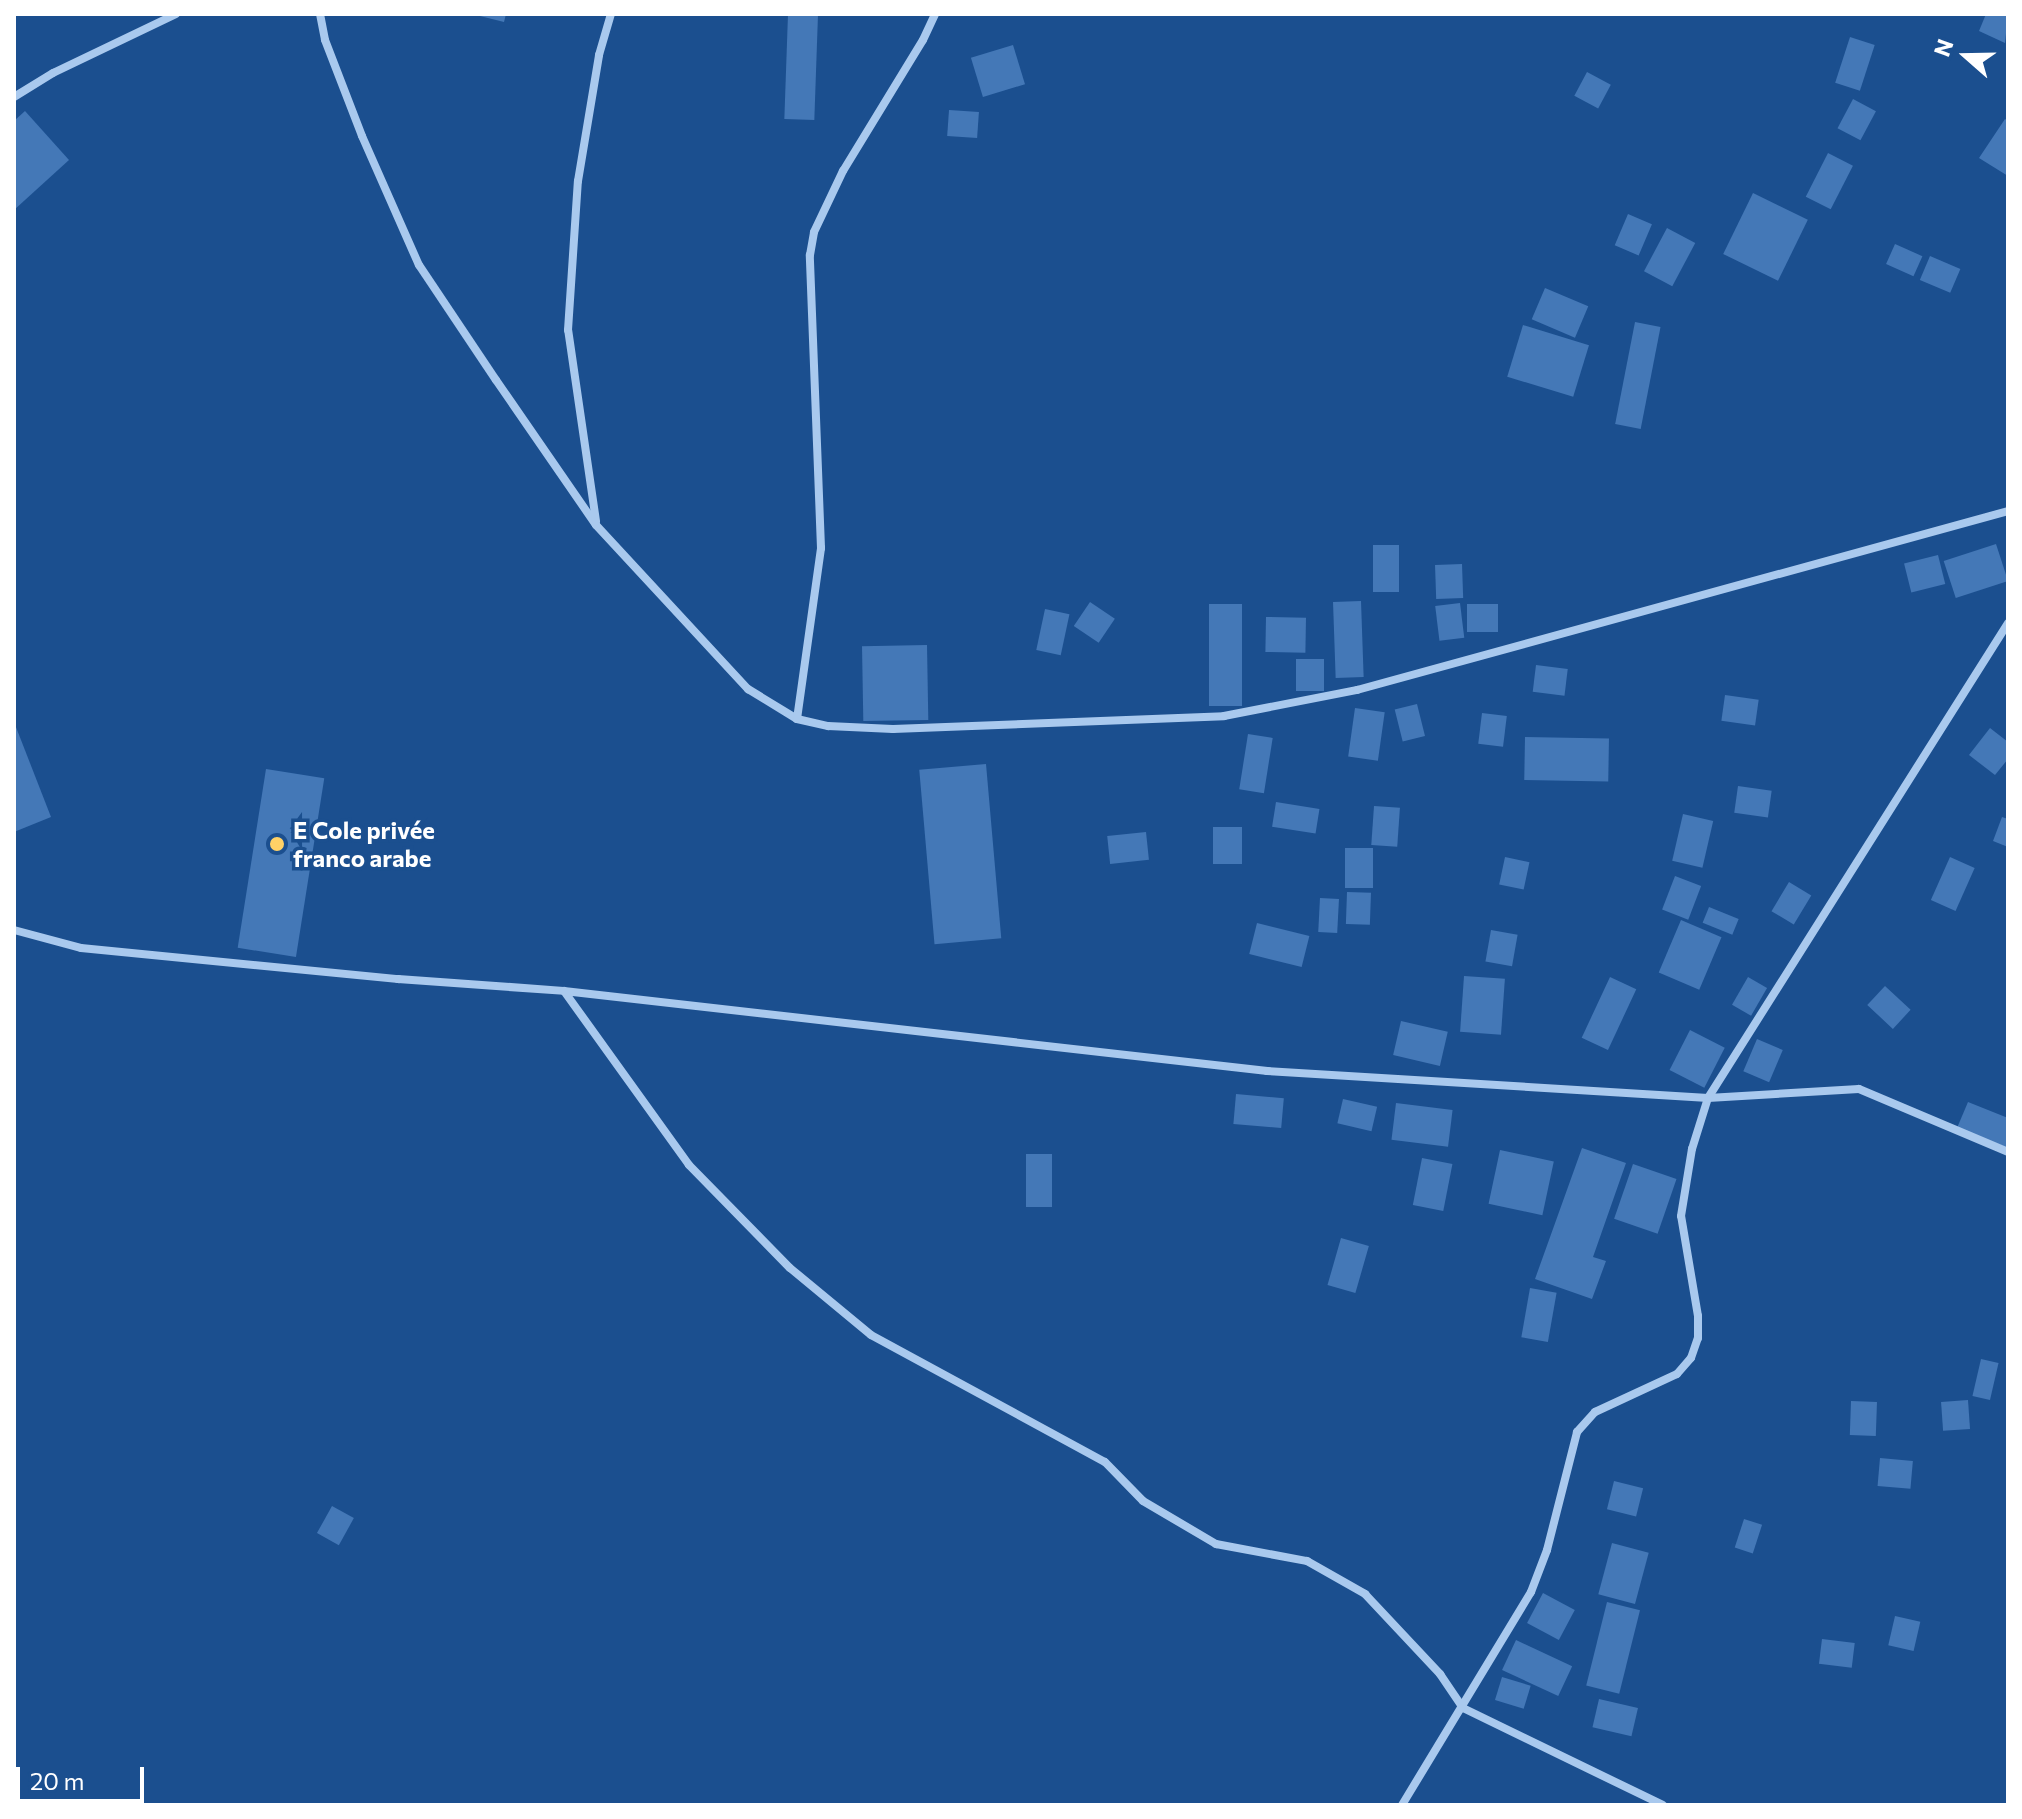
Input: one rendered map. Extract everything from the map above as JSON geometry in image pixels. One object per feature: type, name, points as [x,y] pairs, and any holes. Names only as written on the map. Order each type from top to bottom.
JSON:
[{"type":"street","points":[[14,97],[53,73],[176,14]]},
{"type":"street","points":[[320,14],[325,40],[357,122],[419,265],[596,525],[748,689],[797,719],[828,726],[893,729],[1137,722],[1224,716],[1357,690],[2008,511]]},
{"type":"street","points":[[596,525],[568,330],[578,181],[599,55],[611,14]]},
{"type":"street","points":[[797,719],[821,548],[810,255],[814,232],[843,171],[923,40],[935,14]]},
{"type":"street","points":[[1402,1805],[1531,1592],[1547,1550],[1577,1432],[1595,1412],[1677,1374],[1691,1358],[1698,1338],[1698,1316],[1681,1216],[1692,1149],[1708,1098],[2008,623]]},
{"type":"street","points":[[14,930],[81,948],[382,978],[564,991],[1267,1071],[1708,1098],[1859,1089],[2008,1152]]},
{"type":"street","points":[[564,991],[689,1165],[790,1268],[871,1335],[1105,1462],[1143,1501],[1216,1544],[1307,1561],[1365,1594],[1440,1674],[1463,1708],[1663,1805]]},
{"type":"building","points":[[472,14],[506,14],[504,22]]},
{"type":"building","points":[[788,14],[818,15],[814,120],[784,119]]},
{"type":"building","points":[[1986,14],[2008,15],[2005,43],[1979,31]]},
{"type":"building","points":[[1850,37],[1875,45],[1860,91],[1835,83]]},
{"type":"building","points":[[1013,45],[1025,84],[983,97],[971,58]]},
{"type":"building","points":[[1587,72],[1611,85],[1598,109],[1574,96]]},
{"type":"building","points":[[1853,99],[1876,111],[1860,140],[1838,128]]},
{"type":"building","points":[[949,110],[979,112],[977,138],[947,136]]},
{"type":"building","points":[[25,111],[69,160],[14,210],[14,121]]},
{"type":"building","points":[[2005,119],[2008,121],[2008,176],[1979,158]]},
{"type":"building","points":[[1828,153],[1853,166],[1831,209],[1806,197]]},
{"type":"building","points":[[1753,193],[1808,220],[1778,281],[1723,254]]},
{"type":"building","points":[[1628,214],[1652,224],[1639,255],[1615,245]]},
{"type":"building","points":[[1667,228],[1695,243],[1672,286],[1644,271]]},
{"type":"building","points":[[1895,244],[1922,256],[1913,276],[1886,264]]},
{"type":"building","points":[[1930,256],[1960,269],[1950,293],[1920,280]]},
{"type":"building","points":[[1545,288],[1588,306],[1575,338],[1532,319]]},
{"type":"building","points":[[1635,322],[1661,327],[1641,429],[1615,424]]},
{"type":"building","points":[[1523,325],[1589,345],[1573,397],[1507,377]]},
{"type":"building","points":[[1996,544],[2008,581],[1956,598],[1944,561]]},
{"type":"building","points":[[1373,545],[1399,545],[1399,592],[1373,592]]},
{"type":"building","points":[[1938,555],[1945,584],[1911,593],[1904,563]]},
{"type":"building","points":[[1462,564],[1463,598],[1436,599],[1435,565]]},
{"type":"building","points":[[1361,601],[1364,677],[1336,678],[1333,602]]},
{"type":"building","points":[[1090,602],[1115,619],[1099,643],[1074,626]]},
{"type":"building","points":[[1460,603],[1464,638],[1439,641],[1435,606]]},
{"type":"building","points":[[1209,604],[1242,604],[1242,706],[1209,706]]},
{"type":"building","points":[[1467,604],[1498,604],[1498,632],[1467,632]]},
{"type":"building","points":[[1045,609],[1069,614],[1061,655],[1036,650]]},
{"type":"building","points":[[1266,617],[1306,618],[1305,653],[1265,652]]},
{"type":"building","points":[[927,645],[928,720],[863,721],[862,646]]},
{"type":"building","points":[[1296,659],[1324,659],[1324,691],[1296,691]]},
{"type":"building","points":[[1536,665],[1568,669],[1564,696],[1533,692]]},
{"type":"building","points":[[1725,695],[1759,700],[1755,725],[1721,721]]},
{"type":"building","points":[[1417,704],[1425,736],[1403,742],[1395,710]]},
{"type":"building","points":[[1355,708],[1385,712],[1378,761],[1348,757]]},
{"type":"building","points":[[1482,713],[1507,716],[1503,747],[1478,744]]},
{"type":"building","points":[[14,722],[51,817],[14,832]]},
{"type":"building","points":[[1990,728],[2008,742],[2008,759],[1995,775],[1969,755]]},
{"type":"building","points":[[1248,734],[1273,738],[1264,793],[1239,789]]},
{"type":"building","points":[[1525,737],[1609,738],[1608,781],[1524,780]]},
{"type":"building","points":[[986,764],[1001,938],[935,944],[919,770]]},
{"type":"building","points":[[266,769],[324,778],[296,957],[238,948]]},
{"type":"building","points":[[1738,786],[1772,791],[1768,817],[1734,813]]},
{"type":"building","points":[[1276,802],[1319,809],[1316,834],[1272,827]]},
{"type":"building","points":[[1374,806],[1400,808],[1397,847],[1371,845]]},
{"type":"building","points":[[1683,814],[1713,821],[1702,868],[1672,861]]},
{"type":"building","points":[[2002,817],[2008,819],[2008,847],[1993,841]]},
{"type":"building","points":[[1213,827],[1242,827],[1242,864],[1213,864]]},
{"type":"building","points":[[1146,832],[1149,860],[1110,864],[1107,836]]},
{"type":"building","points":[[1345,848],[1373,848],[1373,888],[1345,888]]},
{"type":"building","points":[[1505,857],[1529,862],[1524,890],[1499,884]]},
{"type":"building","points":[[1950,857],[1975,868],[1956,911],[1931,900]]},
{"type":"building","points":[[1675,876],[1701,886],[1688,920],[1662,910]]},
{"type":"building","points":[[1789,882],[1811,895],[1794,925],[1771,911]]},
{"type":"building","points":[[1347,892],[1371,893],[1370,925],[1346,924]]},
{"type":"building","points":[[1320,898],[1339,899],[1337,933],[1318,932]]},
{"type":"building","points":[[1709,907],[1739,919],[1732,935],[1703,923]]},
{"type":"building","points":[[1681,920],[1722,937],[1699,990],[1659,972]]},
{"type":"building","points":[[1257,923],[1309,936],[1302,967],[1249,954]]},
{"type":"building","points":[[1491,930],[1518,935],[1512,966],[1485,962]]},
{"type":"building","points":[[1464,976],[1505,979],[1501,1035],[1460,1032]]},
{"type":"building","points":[[1610,977],[1636,989],[1608,1050],[1582,1038]]},
{"type":"building","points":[[1748,977],[1767,988],[1751,1016],[1732,1005]]},
{"type":"building","points":[[1885,986],[1911,1010],[1893,1029],[1867,1005]]},
{"type":"building","points":[[1401,1021],[1448,1032],[1440,1066],[1393,1055]]},
{"type":"building","points":[[1690,1030],[1725,1048],[1704,1088],[1670,1070]]},
{"type":"building","points":[[1757,1039],[1783,1050],[1769,1082],[1743,1071]]},
{"type":"building","points":[[1236,1094],[1284,1098],[1281,1128],[1233,1124]]},
{"type":"building","points":[[1343,1099],[1377,1107],[1371,1131],[1337,1123]]},
{"type":"building","points":[[1968,1102],[2008,1118],[2006,1147],[1957,1128]]},
{"type":"building","points":[[1396,1103],[1453,1110],[1448,1147],[1391,1140]]},
{"type":"building","points":[[1582,1148],[1626,1163],[1593,1257],[1606,1261],[1592,1299],[1535,1279]]},
{"type":"building","points":[[1500,1150],[1554,1161],[1542,1215],[1489,1204]]},
{"type":"building","points":[[1026,1154],[1052,1154],[1052,1207],[1026,1207]]},
{"type":"building","points":[[1422,1158],[1452,1164],[1443,1211],[1413,1205]]},
{"type":"building","points":[[1633,1164],[1676,1179],[1658,1234],[1614,1219]]},
{"type":"building","points":[[1341,1238],[1369,1246],[1355,1293],[1327,1285]]},
{"type":"building","points":[[1530,1288],[1557,1293],[1548,1342],[1521,1337]]},
{"type":"building","points":[[1981,1359],[1999,1363],[1990,1400],[1972,1396]]},
{"type":"building","points":[[1968,1400],[1970,1429],[1943,1431],[1941,1402]]},
{"type":"building","points":[[1851,1401],[1877,1402],[1876,1436],[1850,1435]]},
{"type":"building","points":[[1880,1458],[1913,1461],[1910,1489],[1878,1486]]},
{"type":"building","points":[[1614,1481],[1643,1488],[1636,1516],[1607,1509]]},
{"type":"building","points":[[332,1506],[354,1518],[339,1545],[317,1533]]},
{"type":"building","points":[[1744,1519],[1762,1525],[1753,1553],[1735,1548]]},
{"type":"building","points":[[1612,1543],[1649,1553],[1635,1604],[1598,1594]]},
{"type":"building","points":[[1543,1593],[1575,1610],[1559,1640],[1527,1623]]},
{"type":"building","points":[[1607,1602],[1640,1610],[1619,1694],[1586,1685]]},
{"type":"building","points":[[1895,1616],[1920,1622],[1914,1651],[1888,1645]]},
{"type":"building","points":[[1822,1639],[1855,1643],[1852,1668],[1819,1664]]},
{"type":"building","points":[[1516,1640],[1572,1666],[1558,1696],[1502,1670]]},
{"type":"building","points":[[1502,1677],[1531,1686],[1524,1709],[1495,1700]]},
{"type":"building","points":[[1599,1699],[1638,1708],[1631,1736],[1592,1727]]},
{"type":"place","name":"E Cole privée franco arabe","points":[[277,844]]}]
